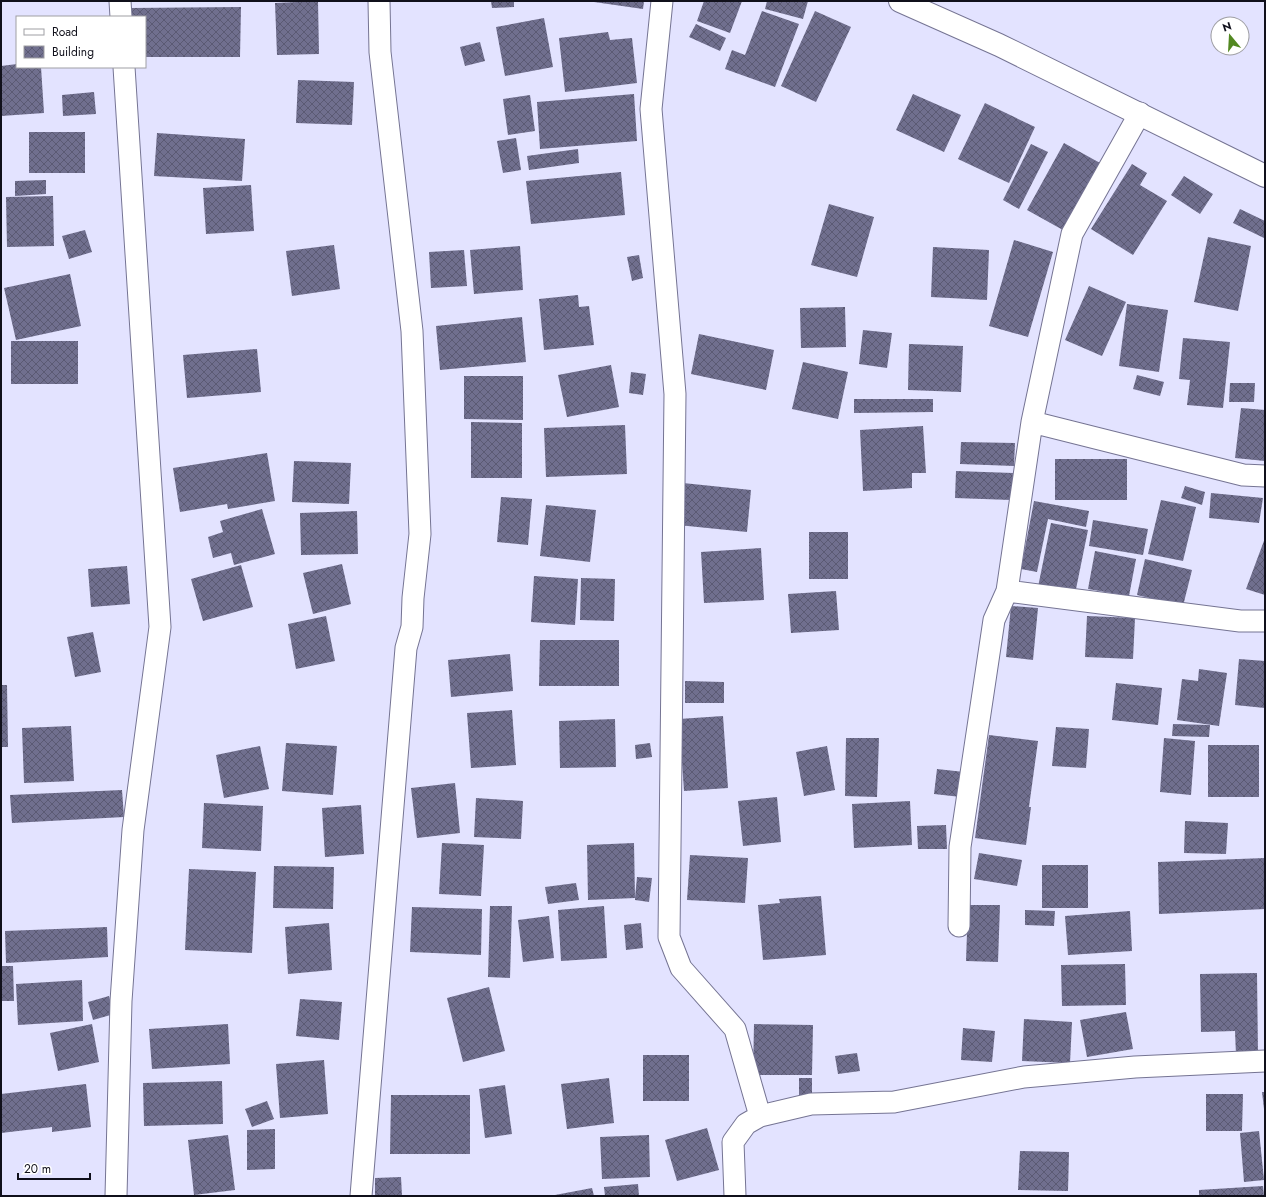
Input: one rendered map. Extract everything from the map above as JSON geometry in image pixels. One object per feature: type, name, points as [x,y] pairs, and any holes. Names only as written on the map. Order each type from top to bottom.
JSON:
[{"type":"street","points":[[120,1],[121,16]]},
{"type":"street","points":[[361,1196],[406,648],[412,627],[413,598],[420,534],[412,331],[380,52],[379,1]]},
{"type":"street","points":[[662,1],[651,109],[675,394],[669,937],[681,968],[734,1029],[760,1116]]},
{"type":"street","points":[[900,1],[999,46],[1265,176]]},
{"type":"street","points":[[116,1196],[120,1001],[133,838],[160,627],[124,68]]},
{"type":"street","points":[[958,926],[960,847],[994,620],[1007,591],[1032,422],[1072,234],[1140,114]]},
{"type":"street","points":[[1032,422],[1243,475],[1265,476]]},
{"type":"street","points":[[1007,591],[1240,621],[1265,621]]},
{"type":"street","points":[[735,1196],[733,1142],[746,1124],[760,1116],[811,1104],[894,1102],[1024,1077],[1135,1067],[1265,1061]]},
{"type":"building","points":[[318,1],[319,54],[277,55],[275,3]]},
{"type":"building","points":[[491,1],[514,1],[514,7],[492,8]]},
{"type":"building","points":[[587,1],[644,1],[643,9]]},
{"type":"building","points":[[704,1],[742,1],[730,33],[697,21]]},
{"type":"building","points":[[767,1],[808,1],[803,19],[765,9]]},
{"type":"building","points":[[241,7],[240,57],[146,57],[146,16],[130,16],[130,8]]},
{"type":"building","points":[[762,11],[799,24],[775,87],[725,69],[732,50],[745,55]]},
{"type":"building","points":[[815,11],[851,27],[816,102],[781,86]]},
{"type":"building","points":[[544,18],[553,67],[505,76],[496,27]]},
{"type":"building","points":[[696,24],[726,38],[720,51],[689,37]]},
{"type":"building","points":[[608,32],[610,40],[632,38],[637,83],[565,92],[559,38]]},
{"type":"building","points":[[480,42],[485,61],[465,66],[460,47]]},
{"type":"building","points":[[16,64],[16,68],[41,68],[44,113],[1,116],[1,66]]},
{"type":"building","points":[[298,80],[354,82],[352,125],[296,123]]},
{"type":"building","points":[[94,92],[96,114],[63,116],[62,95]]},
{"type":"building","points":[[634,94],[637,141],[540,149],[537,102]]},
{"type":"building","points":[[913,94],[961,115],[944,152],[896,130]]},
{"type":"building","points":[[530,95],[535,131],[508,135],[503,99]]},
{"type":"building","points":[[985,103],[1035,127],[1009,183],[958,159]]},
{"type":"building","points":[[29,132],[85,132],[85,173],[29,173]]},
{"type":"building","points":[[157,133],[245,139],[242,181],[154,176]]},
{"type":"building","points":[[516,138],[521,170],[503,173],[497,141]]},
{"type":"building","points":[[1064,143],[1100,163],[1063,230],[1027,210]]},
{"type":"building","points":[[1031,144],[1048,152],[1019,209],[1003,200]]},
{"type":"building","points":[[578,149],[579,163],[529,170],[527,156]]},
{"type":"building","points":[[1132,164],[1147,173],[1140,185],[1167,201],[1133,255],[1091,229]]},
{"type":"building","points":[[621,172],[625,215],[531,224],[526,181]]},
{"type":"building","points":[[1184,176],[1213,194],[1200,214],[1171,195]]},
{"type":"building","points":[[46,180],[46,194],[15,196],[15,181]]},
{"type":"building","points":[[251,185],[254,231],[206,234],[203,188]]},
{"type":"building","points":[[53,196],[54,246],[7,247],[6,197]]},
{"type":"building","points":[[829,204],[874,217],[857,277],[811,265]]},
{"type":"building","points":[[1240,209],[1265,221],[1264,238],[1233,223]]},
{"type":"building","points":[[85,230],[92,252],[69,259],[62,236]]},
{"type":"building","points":[[1208,237],[1251,246],[1238,311],[1194,302]]},
{"type":"building","points":[[1014,240],[1053,252],[1028,337],[989,326]]},
{"type":"building","points":[[334,245],[340,289],[292,296],[286,251]]},
{"type":"building","points":[[520,246],[523,290],[474,294],[470,250]]},
{"type":"building","points":[[933,247],[989,250],[987,300],[931,297]]},
{"type":"building","points":[[464,250],[467,286],[431,288],[429,252]]},
{"type":"building","points":[[639,255],[643,278],[632,281],[627,257]]},
{"type":"building","points":[[70,274],[81,326],[16,340],[4,288]]},
{"type":"building","points":[[1089,286],[1126,302],[1102,356],[1065,340]]},
{"type":"building","points":[[578,295],[579,307],[589,306],[594,345],[544,350],[539,299]]},
{"type":"building","points":[[1127,304],[1168,310],[1159,372],[1119,366]]},
{"type":"building","points":[[845,307],[846,347],[801,348],[800,308]]},
{"type":"building","points":[[522,317],[526,362],[440,370],[436,326]]},
{"type":"building","points":[[863,330],[892,333],[887,368],[859,364]]},
{"type":"building","points":[[699,334],[774,350],[766,390],[691,374]]},
{"type":"building","points":[[1183,338],[1230,342],[1223,408],[1187,405],[1190,380],[1179,379]]},
{"type":"building","points":[[11,341],[78,341],[78,384],[11,384]]},
{"type":"building","points":[[909,344],[963,346],[961,392],[908,390]]},
{"type":"building","points":[[257,349],[261,392],[187,398],[183,355]]},
{"type":"building","points":[[803,362],[848,372],[838,419],[792,409]]},
{"type":"building","points":[[611,365],[619,407],[567,417],[558,375]]},
{"type":"building","points":[[631,372],[646,374],[643,395],[629,393]]},
{"type":"building","points":[[1137,375],[1164,382],[1160,396],[1133,389]]},
{"type":"building","points":[[464,376],[523,376],[523,420],[464,419]]},
{"type":"building","points":[[1230,383],[1255,383],[1254,402],[1229,402]]},
{"type":"building","points":[[854,399],[933,399],[933,412],[854,413]]},
{"type":"building","points":[[1241,408],[1265,410],[1265,461],[1235,458]]},
{"type":"building","points":[[471,422],[522,423],[522,478],[471,478]]},
{"type":"building","points":[[625,425],[627,474],[546,477],[544,428]]},
{"type":"building","points":[[923,426],[926,473],[912,473],[912,488],[863,491],[860,430]]},
{"type":"building","points":[[961,442],[1015,443],[1014,466],[960,464]]},
{"type":"building","points":[[267,453],[275,501],[228,509],[227,504],[180,512],[173,468]]},
{"type":"building","points":[[1055,459],[1127,459],[1127,500],[1055,500]]},
{"type":"building","points":[[294,461],[351,463],[349,504],[292,502]]},
{"type":"building","points":[[956,471],[1013,473],[1011,500],[955,498]]},
{"type":"building","points":[[683,483],[751,490],[747,532],[678,525]]},
{"type":"building","points":[[1185,486],[1205,492],[1202,505],[1181,498]]},
{"type":"building","points":[[1211,493],[1263,498],[1259,523],[1209,518]]},
{"type":"building","points":[[501,497],[532,499],[528,545],[497,542]]},
{"type":"building","points":[[1161,500],[1196,507],[1183,561],[1148,554]]},
{"type":"building","points":[[1034,501],[1089,511],[1086,527],[1048,519],[1037,572],[1021,569]]},
{"type":"building","points":[[546,505],[596,510],[590,562],[540,556]]},
{"type":"building","points":[[262,509],[275,554],[234,565],[231,553],[213,558],[208,537],[223,532],[220,521]]},
{"type":"building","points":[[357,511],[358,554],[301,555],[300,513]]},
{"type":"building","points":[[1093,520],[1148,529],[1143,555],[1089,546]]},
{"type":"building","points":[[1051,523],[1088,530],[1075,594],[1038,587]]},
{"type":"building","points":[[809,532],[848,532],[848,579],[809,579]]},
{"type":"building","points":[[1265,538],[1265,595],[1246,589]]},
{"type":"building","points":[[761,548],[764,600],[704,603],[701,552]]},
{"type":"building","points":[[1095,551],[1136,559],[1129,596],[1088,589]]},
{"type":"building","points":[[1145,559],[1192,570],[1183,606],[1137,595]]},
{"type":"building","points":[[342,564],[351,604],[313,614],[303,573]]},
{"type":"building","points":[[241,565],[253,607],[203,621],[191,579]]},
{"type":"building","points":[[127,566],[130,604],[91,607],[88,569]]},
{"type":"building","points":[[534,576],[578,579],[575,625],[531,622]]},
{"type":"building","points":[[581,578],[615,579],[614,621],[580,620]]},
{"type":"building","points":[[836,591],[839,630],[791,633],[788,594]]},
{"type":"building","points":[[1011,606],[1038,608],[1033,660],[1006,657]]},
{"type":"building","points":[[326,616],[335,661],[296,669],[288,624]]},
{"type":"building","points":[[1087,616],[1135,618],[1133,659],[1085,657]]},
{"type":"building","points":[[93,632],[101,672],[75,677],[67,637]]},
{"type":"building","points":[[540,640],[619,640],[619,686],[539,686]]},
{"type":"building","points":[[510,654],[513,691],[451,697],[448,660]]},
{"type":"building","points":[[1239,659],[1265,661],[1265,708],[1235,705]]},
{"type":"building","points":[[1199,669],[1227,673],[1219,726],[1177,720],[1182,679],[1198,681]]},
{"type":"building","points":[[685,681],[724,682],[724,703],[685,703]]},
{"type":"building","points":[[1116,683],[1162,688],[1158,725],[1112,720]]},
{"type":"building","points":[[1,685],[7,685],[8,747],[1,747]]},
{"type":"building","points":[[512,710],[516,765],[471,768],[467,713]]},
{"type":"building","points":[[723,716],[728,788],[684,791],[679,719]]},
{"type":"building","points":[[615,719],[616,767],[560,768],[559,721]]},
{"type":"building","points":[[1173,724],[1210,725],[1209,737],[1172,736]]},
{"type":"building","points":[[71,726],[74,781],[24,783],[22,728]]},
{"type":"building","points":[[1056,727],[1089,729],[1086,768],[1052,766]]},
{"type":"building","points":[[989,735],[1038,741],[1029,807],[1031,807],[1026,845],[975,838]]},
{"type":"building","points":[[846,738],[879,738],[877,797],[845,796]]},
{"type":"building","points":[[1164,738],[1195,741],[1191,795],[1160,792]]},
{"type":"building","points":[[286,743],[337,746],[333,795],[282,791]]},
{"type":"building","points":[[650,743],[652,757],[636,759],[635,745]]},
{"type":"building","points":[[1208,745],[1259,745],[1259,797],[1208,797]]},
{"type":"building","points":[[260,746],[269,789],[224,798],[216,755]]},
{"type":"building","points":[[827,746],[835,790],[804,796],[796,752]]},
{"type":"building","points":[[937,769],[964,772],[961,797],[934,794]]},
{"type":"building","points":[[455,783],[460,833],[417,838],[411,788]]},
{"type":"building","points":[[122,790],[124,817],[12,823],[10,795]]},
{"type":"building","points":[[777,797],[781,842],[743,846],[738,801]]},
{"type":"building","points":[[476,798],[523,801],[521,839],[474,837]]},
{"type":"building","points":[[910,801],[912,845],[854,848],[852,804]]},
{"type":"building","points":[[204,803],[263,806],[261,851],[202,848]]},
{"type":"building","points":[[361,805],[364,854],[325,857],[322,808]]},
{"type":"building","points":[[1185,821],[1228,823],[1226,854],[1184,853]]},
{"type":"building","points":[[946,825],[947,849],[918,849],[917,826]]},
{"type":"building","points":[[442,843],[484,845],[481,896],[439,894]]},
{"type":"building","points":[[634,843],[635,898],[588,900],[587,845]]},
{"type":"building","points":[[979,853],[1022,860],[1017,886],[974,879]]},
{"type":"building","points":[[690,855],[748,858],[745,903],[687,900]]},
{"type":"building","points":[[1265,858],[1265,909],[1159,914],[1158,862]]},
{"type":"building","points":[[1042,865],[1088,865],[1088,908],[1042,908]]},
{"type":"building","points":[[274,866],[334,867],[333,909],[273,908]]},
{"type":"building","points":[[189,869],[256,872],[252,953],[185,950]]},
{"type":"building","points":[[637,877],[652,878],[649,902],[635,900]]},
{"type":"building","points":[[576,883],[579,900],[548,904],[545,887]]},
{"type":"building","points":[[821,896],[826,955],[763,960],[758,905],[780,903],[779,899]]},
{"type":"building","points":[[968,905],[1000,905],[998,962],[966,961]]},
{"type":"building","points":[[490,906],[512,906],[510,978],[488,977]]},
{"type":"building","points":[[604,906],[607,958],[561,961],[558,910]]},
{"type":"building","points":[[412,907],[482,909],[481,955],[410,952]]},
{"type":"building","points":[[1025,910],[1055,911],[1054,926],[1025,925]]},
{"type":"building","points":[[1130,911],[1132,951],[1068,955],[1065,916]]},
{"type":"building","points":[[549,916],[554,958],[523,962],[518,920]]},
{"type":"building","points":[[329,923],[332,970],[288,974],[285,927]]},
{"type":"building","points":[[641,923],[643,948],[626,950],[624,925]]},
{"type":"building","points":[[107,927],[108,957],[6,963],[5,931]]},
{"type":"building","points":[[1125,964],[1126,1005],[1062,1006],[1061,965]]},
{"type":"building","points":[[1,966],[13,966],[14,1001],[1,1001]]},
{"type":"building","points":[[1257,973],[1258,1055],[1236,1055],[1235,1031],[1201,1032],[1200,974]]},
{"type":"building","points":[[82,980],[83,1021],[18,1025],[16,984]]},
{"type":"building","points":[[489,987],[505,1051],[463,1062],[447,998]]},
{"type":"building","points":[[109,996],[114,1014],[93,1020],[88,1002]]},
{"type":"building","points":[[300,999],[342,1002],[339,1040],[296,1036]]},
{"type":"building","points":[[1126,1012],[1133,1049],[1087,1057],[1080,1020]]},
{"type":"building","points":[[1024,1019],[1072,1022],[1070,1063],[1022,1061]]},
{"type":"building","points":[[92,1024],[99,1062],[58,1071],[50,1033]]},
{"type":"building","points":[[228,1024],[230,1064],[152,1069],[149,1029]]},
{"type":"building","points":[[754,1024],[813,1025],[812,1075],[753,1075]]},
{"type":"building","points":[[963,1028],[995,1031],[992,1062],[961,1060]]},
{"type":"building","points":[[857,1053],[860,1071],[838,1074],[835,1056]]},
{"type":"building","points":[[643,1055],[689,1055],[689,1101],[643,1101]]},
{"type":"building","points":[[324,1060],[328,1114],[280,1118],[276,1064]]},
{"type":"building","points":[[609,1078],[614,1123],[567,1129],[561,1084]]},
{"type":"building","points":[[799,1078],[812,1078],[812,1098],[799,1098]]},
{"type":"building","points":[[222,1081],[223,1124],[144,1126],[143,1083]]},
{"type":"building","points":[[86,1084],[91,1127],[52,1132],[52,1127],[1,1133],[1,1094]]},
{"type":"building","points":[[505,1085],[512,1134],[485,1138],[479,1089]]},
{"type":"building","points":[[1262,1092],[1265,1092],[1265,1109],[1264,1109]]},
{"type":"building","points":[[1206,1094],[1243,1094],[1242,1131],[1206,1131]]},
{"type":"building","points":[[391,1095],[470,1095],[470,1154],[390,1154]]},
{"type":"building","points":[[267,1101],[274,1119],[252,1127],[245,1109]]},
{"type":"building","points":[[707,1128],[719,1170],[677,1181],[665,1140]]},
{"type":"building","points":[[275,1129],[275,1169],[247,1170],[247,1130]]},
{"type":"building","points":[[1259,1131],[1264,1180],[1244,1182],[1240,1133]]},
{"type":"building","points":[[228,1135],[235,1190],[194,1195],[188,1140]]},
{"type":"building","points":[[649,1135],[650,1177],[602,1179],[600,1137]]},
{"type":"building","points":[[1020,1151],[1069,1152],[1068,1191],[1018,1190]]},
{"type":"building","points":[[401,1177],[402,1196],[375,1196],[375,1178]]},
{"type":"building","points":[[638,1184],[639,1196],[605,1196],[604,1187]]},
{"type":"building","points":[[1263,1186],[1264,1196],[1199,1196],[1199,1190]]},
{"type":"building","points":[[592,1188],[594,1196],[555,1196],[555,1195]]}]
